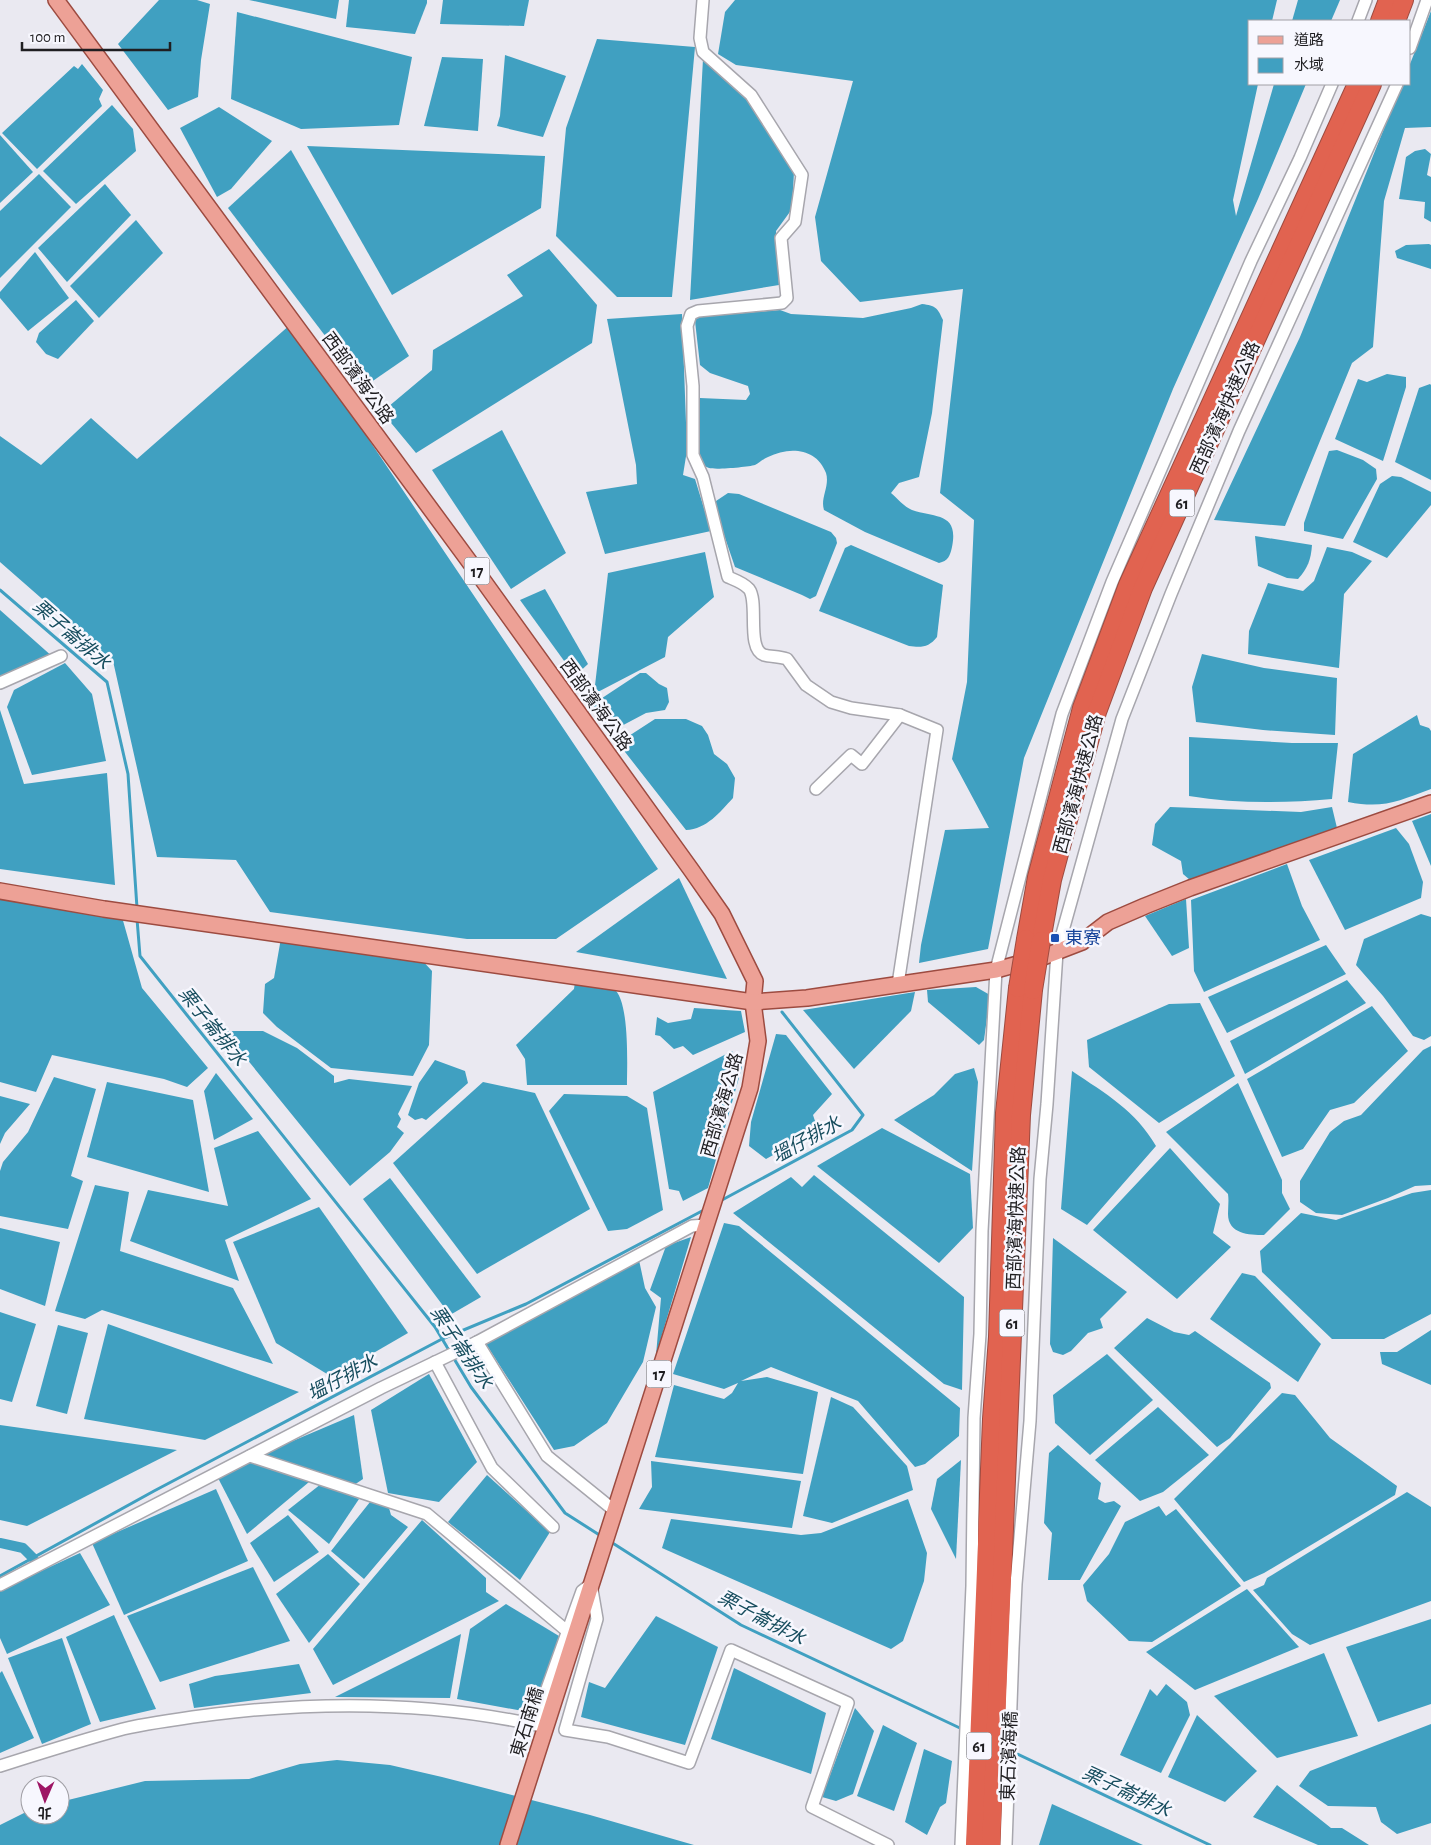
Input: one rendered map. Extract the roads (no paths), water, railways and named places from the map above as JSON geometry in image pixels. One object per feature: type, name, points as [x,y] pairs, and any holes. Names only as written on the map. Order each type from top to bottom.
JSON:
[{"type":"highway","points":[[1380,20],[1388,0]]},
{"type":"highway","points":[[1396,20],[1404,0]]},
{"type":"highway","name":"西部濱海快速公路","points":[[1033,940],[1037,877],[1082,708],[1128,585],[1357,85]]},
{"type":"highway","name":"西部濱海快速公路","points":[[1033,940],[1052,880],[1097,712],[1143,588],[1372,85]]},
{"type":"highway","name":"61","points":[[1026,989],[1033,940]]},
{"type":"highway","name":"西部濱海快速公路","points":[[976,1643],[998,1337],[1005,1113],[1026,989]]},
{"type":"highway","name":"西部濱海快速公路","points":[[1005,1662],[1026,989]]},
{"type":"highway","name":"東石濱海橋","points":[[975,1845],[976,1643]]},
{"type":"highway","name":"東石濱海橋","points":[[991,1845],[1005,1662]]},
{"type":"main road","name":"西部濱海公路","points":[[56,0],[477,572],[692,871],[722,914],[755,981],[753,1002],[758,1042],[756,1064],[750,1088],[593,1579]]},
{"type":"main road","points":[[0,891],[104,910],[753,1002],[807,998],[996,970],[1057,952],[1082,942],[1108,922],[1199,885],[1431,803]]},
{"type":"main road","name":"東石南橋","points":[[508,1845],[593,1579]]},
{"type":"street","points":[[703,0],[700,38],[703,52],[751,95],[802,175],[794,222],[781,238],[787,298],[782,303],[698,311],[691,314],[687,326],[693,386],[693,455],[703,477],[728,577],[742,583],[749,589],[753,598],[753,625],[757,649],[762,655],[787,659],[806,685],[831,702],[851,708],[900,715],[937,730],[898,984]]},
{"type":"street","points":[[1358,20],[1366,0]]},
{"type":"street","points":[[1411,45],[1427,0]]},
{"type":"street","points":[[961,1845],[976,1643],[974,1418],[980,1334],[982,1231],[996,970],[1062,714],[1112,582],[1252,261],[1332,85]]},
{"type":"street","points":[[1005,1662],[1016,1584],[1030,1421],[1040,1180],[1057,952],[1122,719],[1170,594],[1239,431],[1397,85]]},
{"type":"street","points":[[0,683],[61,656]]},
{"type":"street","points":[[816,789],[851,755],[862,764],[900,715]]},
{"type":"street","points":[[0,1585],[380,1388],[477,1342],[692,1226],[706,1225]]},
{"type":"street","points":[[477,1342],[547,1456],[615,1511]]},
{"type":"street","points":[[435,1362],[492,1468],[553,1527]]},
{"type":"street","points":[[250,1456],[427,1514],[567,1631]]},
{"type":"street","points":[[0,1766],[125,1729],[191,1717],[262,1708],[352,1705],[442,1709],[502,1717],[536,1724],[582,1591],[593,1579]]},
{"type":"street","points":[[593,1579],[597,1619],[565,1730],[608,1737],[690,1763],[731,1650],[848,1703],[812,1808],[888,1845]]},
{"type":"street","name":"東石濱海橋","points":[[1005,1662],[1006,1845]]},
{"type":"water","points":[[159,0],[197,0],[210,4],[201,60],[198,97],[168,110],[118,44]]},
{"type":"water","points":[[249,0],[339,0],[336,19]]},
{"type":"water","points":[[349,0],[427,0],[427,3],[415,34],[346,27]]},
{"type":"water","points":[[443,0],[529,0],[524,26],[440,24]]},
{"type":"water","points":[[735,0],[1277,0],[1272,20],[1248,20],[1248,85],[1258,85],[1233,200],[1236,216],[1274,85],[1306,85],[1258,199],[1173,389],[1024,758],[988,949],[919,963],[945,830],[989,828],[952,759],[967,682],[974,520],[940,493],[963,289],[860,302],[821,261],[815,217],[853,81],[736,65],[718,54],[725,12]]},
{"type":"water","points":[[1298,0],[1340,0],[1331,20],[1292,20]]},
{"type":"water","points":[[1431,11],[1431,127],[1405,128],[1384,201],[1373,347],[1352,363],[1285,526],[1214,520],[1300,337],[1402,85],[1411,85],[1411,61]]},
{"type":"water","points":[[237,12],[412,57],[399,125],[301,129],[231,99]]},
{"type":"water","points":[[597,39],[695,47],[672,297],[617,297],[556,236],[566,128]]},
{"type":"water","points":[[505,55],[566,76],[543,137],[497,126],[500,116]]},
{"type":"water","points":[[442,57],[483,59],[478,131],[424,126]]},
{"type":"water","points":[[703,59],[747,97],[794,172],[792,209],[776,231],[779,285],[690,300]]},
{"type":"water","points":[[82,64],[103,90],[99,99],[102,106],[37,169],[2,133],[74,66],[78,69]]},
{"type":"water","points":[[112,105],[133,129],[136,151],[76,204],[43,171]]},
{"type":"water","points":[[219,107],[272,141],[231,189],[217,197],[180,128]]},
{"type":"water","points":[[0,135],[33,172],[0,203]]},
{"type":"water","points":[[307,146],[545,156],[541,208],[392,295]]},
{"type":"water","points":[[1425,149],[1431,154],[1427,175],[1431,177],[1431,222],[1424,218],[1425,202],[1399,199],[1406,157],[1415,151]]},
{"type":"water","points":[[291,150],[409,356],[364,387],[228,208]]},
{"type":"water","points":[[39,174],[71,207],[0,278],[0,211]]},
{"type":"water","points":[[105,184],[131,215],[67,282],[38,248]]},
{"type":"water","points":[[136,220],[163,253],[99,318],[70,286]]},
{"type":"water","points":[[1406,245],[1431,245],[1431,269],[1397,258],[1395,251]]},
{"type":"water","points":[[549,249],[597,305],[592,343],[416,453],[382,412],[432,370],[433,350],[523,296],[507,275]]},
{"type":"water","points":[[35,252],[69,298],[28,331],[0,298],[0,292]]},
{"type":"water","points":[[76,300],[94,321],[58,359],[46,354],[36,342],[39,333]]},
{"type":"water","points":[[922,304],[935,308],[943,320],[932,413],[919,477],[899,483],[891,493],[909,509],[943,518],[948,522],[952,528],[953,536],[952,547],[945,561],[939,563],[865,532],[824,510],[823,501],[827,483],[826,473],[816,458],[809,454],[785,451],[766,458],[755,465],[746,467],[718,469],[709,468],[699,463],[696,451],[700,398],[746,400],[750,394],[748,386],[710,373],[700,365],[695,321],[697,317],[780,310],[791,314],[863,318]]},
{"type":"water","points":[[682,314],[687,450],[683,475],[695,479],[711,531],[605,554],[586,492],[637,484],[636,465],[607,319]]},
{"type":"water","points":[[291,324],[658,869],[556,939],[467,939],[270,912],[236,860],[157,857],[113,661],[0,562],[0,436],[41,465],[91,418],[137,459]]},
{"type":"water","points":[[1387,374],[1406,377],[1406,387],[1383,461],[1335,439],[1358,379],[1367,382]]},
{"type":"water","points":[[1430,384],[1431,480],[1395,462],[1419,388]]},
{"type":"water","points":[[502,430],[566,553],[511,589],[432,470]]},
{"type":"water","points":[[1337,450],[1363,460],[1376,469],[1377,479],[1343,539],[1304,531],[1304,523],[1329,451]]},
{"type":"water","points":[[1392,476],[1401,477],[1431,492],[1431,505],[1387,558],[1353,542],[1380,484]]},
{"type":"water","points":[[728,493],[739,494],[831,532],[836,538],[837,543],[816,596],[810,599],[735,567],[713,503]]},
{"type":"water","points":[[1255,536],[1312,545],[1308,563],[1298,579],[1287,578],[1258,566]]},
{"type":"water","points":[[851,545],[943,585],[937,637],[931,643],[921,647],[909,646],[819,611],[845,548]]},
{"type":"water","points":[[1327,547],[1352,552],[1372,561],[1344,594],[1339,668],[1248,654],[1249,631],[1268,583],[1303,591],[1314,581]]},
{"type":"water","points":[[705,552],[714,597],[668,637],[665,657],[594,694],[608,573]]},
{"type":"water","points":[[545,589],[588,664],[575,676],[520,600]]},
{"type":"water","points":[[0,610],[54,658],[0,678]]},
{"type":"water","points":[[1202,654],[1264,668],[1337,678],[1335,735],[1263,730],[1196,722],[1192,687]]},
{"type":"water","points":[[65,663],[92,694],[106,761],[32,775],[7,707],[14,690]]},
{"type":"water","points":[[640,673],[646,673],[667,688],[669,702],[665,710],[646,713],[612,731],[590,706]]},
{"type":"water","points":[[0,710],[24,784],[107,773],[115,885],[0,869]]},
{"type":"water","points":[[1417,715],[1420,725],[1429,728],[1431,731],[1431,789],[1391,803],[1372,805],[1348,802],[1353,754]]},
{"type":"water","points":[[655,719],[686,719],[702,726],[708,735],[714,754],[727,764],[735,778],[733,798],[712,819],[700,827],[686,830],[618,743]]},
{"type":"water","points":[[1189,737],[1292,743],[1338,743],[1332,799],[1261,802],[1189,796]]},
{"type":"water","points":[[1170,807],[1301,812],[1332,807],[1337,828],[1190,880],[1183,874],[1181,861],[1152,845],[1155,824]]},
{"type":"water","points":[[1431,814],[1431,866],[1412,821]]},
{"type":"water","points":[[1396,828],[1409,844],[1423,882],[1421,898],[1345,930],[1309,860]]},
{"type":"water","points":[[1287,864],[1302,906],[1320,940],[1204,992],[1194,971],[1191,900]]},
{"type":"water","points":[[679,878],[727,979],[576,952]]},
{"type":"water","points":[[0,898],[122,917],[142,988],[208,1068],[187,1087],[164,1079],[52,1055],[36,1092],[0,1082]]},
{"type":"water","points":[[1186,899],[1189,948],[1172,956],[1145,916]]},
{"type":"water","points":[[1421,914],[1431,917],[1431,1036],[1424,1040],[1413,1036],[1383,996],[1356,965],[1364,939]]},
{"type":"water","points":[[281,938],[419,957],[432,971],[429,1045],[413,1076],[331,1068],[277,1027],[263,1013],[265,984],[274,978]]},
{"type":"water","points":[[1326,945],[1346,974],[1227,1033],[1208,997]]},
{"type":"water","points":[[1347,980],[1366,1003],[1245,1074],[1230,1041]]},
{"type":"water","points":[[575,982],[610,987],[618,995],[625,1018],[627,1085],[527,1085],[525,1059],[516,1045],[574,989]]},
{"type":"water","points":[[976,987],[990,995],[984,1040],[979,1045],[928,1002],[927,990]]},
{"type":"water","points":[[915,992],[911,1011],[854,1069],[803,1010]]},
{"type":"water","points":[[1200,1003],[1235,1076],[1159,1123],[1089,1067],[1087,1040],[1169,1004]]},
{"type":"water","points":[[1372,1006],[1408,1051],[1354,1103],[1330,1110],[1303,1149],[1282,1157],[1247,1079]]},
{"type":"water","points":[[694,1008],[741,1011],[745,1032],[693,1055],[683,1046],[674,1049],[660,1036],[655,1035],[657,1017],[668,1023],[691,1019]]},
{"type":"water","points":[[224,1031],[263,1031],[297,1048],[334,1076],[334,1083],[349,1079],[412,1086],[398,1114],[401,1119],[397,1127],[404,1133],[390,1152],[350,1186]]},
{"type":"water","points":[[776,1034],[786,1035],[832,1094],[813,1115],[818,1130],[766,1159],[749,1146],[751,1122]]},
{"type":"water","points":[[1431,1046],[1431,1185],[1415,1186],[1342,1215],[1316,1213],[1300,1202],[1300,1181],[1330,1132],[1344,1121],[1361,1115],[1423,1050]]},
{"type":"water","points":[[732,1051],[742,1067],[708,1188],[683,1201],[679,1191],[669,1189],[653,1092]]},
{"type":"water","points":[[435,1060],[465,1071],[468,1083],[426,1120],[422,1118],[415,1120],[408,1115],[419,1083]]},
{"type":"water","points":[[974,1068],[978,1082],[972,1171],[894,1120],[934,1095],[955,1074]]},
{"type":"water","points":[[1072,1071],[1119,1104],[1139,1122],[1156,1146],[1087,1225],[1061,1209]]},
{"type":"water","points":[[216,1073],[253,1119],[214,1140],[204,1091]]},
{"type":"water","points":[[54,1077],[96,1089],[71,1176],[83,1181],[68,1229],[0,1216],[0,1171],[3,1162],[28,1132]]},
{"type":"water","points":[[107,1082],[193,1100],[209,1192],[87,1157]]},
{"type":"water","points":[[483,1082],[535,1093],[590,1209],[477,1274],[393,1163]]},
{"type":"water","points":[[1238,1083],[1282,1180],[1282,1193],[1290,1209],[1264,1235],[1246,1234],[1232,1226],[1228,1214],[1228,1194],[1166,1132]]},
{"type":"water","points":[[564,1094],[627,1096],[647,1108],[663,1210],[627,1229],[608,1231],[549,1111]]},
{"type":"water","points":[[0,1096],[30,1104],[5,1133],[0,1144]]},
{"type":"water","points":[[882,1128],[970,1174],[973,1228],[939,1263],[817,1166]]},
{"type":"water","points":[[258,1131],[311,1199],[225,1240],[239,1281],[130,1241],[148,1190],[228,1206],[214,1148]]},
{"type":"water","points":[[1170,1148],[1220,1204],[1213,1233],[1231,1247],[1177,1299],[1093,1230]]},
{"type":"water","points":[[814,1175],[964,1297],[962,1390],[944,1384],[733,1213],[791,1177],[802,1187]]},
{"type":"water","points":[[390,1178],[481,1297],[450,1315],[363,1199]]},
{"type":"water","points":[[95,1185],[129,1192],[120,1251],[233,1288],[273,1364],[102,1310],[85,1319],[55,1311]]},
{"type":"water","points":[[1431,1190],[1431,1314],[1384,1339],[1332,1339],[1262,1272],[1260,1251],[1301,1213],[1336,1220],[1412,1193]]},
{"type":"water","points":[[319,1207],[408,1333],[332,1377],[276,1343],[233,1242]]},
{"type":"water","points":[[724,1223],[739,1226],[960,1408],[959,1436],[925,1464],[915,1467],[858,1401],[771,1367],[741,1381],[767,1377],[818,1392],[803,1474],[655,1457],[674,1385],[724,1399],[732,1393],[738,1383],[724,1389],[673,1374]]},
{"type":"water","points":[[0,1228],[60,1242],[45,1306],[0,1289]]},
{"type":"water","points":[[691,1237],[656,1355],[661,1298],[650,1290],[666,1246]]},
{"type":"water","points":[[1053,1238],[1127,1292],[1100,1319],[1103,1328],[1088,1333],[1071,1351],[1063,1355],[1053,1352],[1050,1344]]},
{"type":"water","points":[[639,1260],[645,1288],[656,1307],[643,1362],[607,1423],[574,1446],[554,1450],[486,1344]]},
{"type":"water","points":[[1242,1273],[1255,1276],[1321,1344],[1298,1382],[1210,1319]]},
{"type":"water","points":[[0,1312],[36,1324],[12,1402],[0,1399]]},
{"type":"water","points":[[1147,1318],[1174,1332],[1189,1335],[1195,1331],[1270,1383],[1271,1388],[1230,1438],[1217,1447],[1114,1348]]},
{"type":"water","points":[[108,1324],[299,1392],[205,1440],[84,1419]]},
{"type":"water","points":[[58,1325],[88,1333],[67,1414],[36,1406]]},
{"type":"water","points":[[1431,1330],[1431,1385],[1382,1364],[1380,1352],[1397,1352]]},
{"type":"water","points":[[1107,1354],[1153,1400],[1090,1455],[1055,1423],[1053,1395]]},
{"type":"water","points":[[429,1374],[477,1462],[439,1502],[388,1493],[371,1410]]},
{"type":"water","points":[[1282,1393],[1295,1395],[1330,1438],[1397,1486],[1395,1495],[1264,1573],[1244,1582],[1174,1499]]},
{"type":"water","points":[[831,1397],[853,1407],[907,1466],[913,1490],[832,1523],[803,1516]]},
{"type":"water","points":[[1158,1407],[1209,1455],[1163,1492],[1140,1501],[1095,1460]]},
{"type":"water","points":[[354,1415],[363,1479],[354,1485],[262,1456],[262,1454]]},
{"type":"water","points":[[0,1425],[177,1450],[27,1526],[0,1520]]},
{"type":"water","points":[[1058,1445],[1101,1483],[1098,1499],[1105,1503],[1114,1501],[1121,1506],[1080,1580],[1048,1580],[1052,1533],[1044,1523],[1049,1453]]},
{"type":"water","points":[[961,1460],[956,1559],[931,1509],[937,1479]]},
{"type":"water","points":[[651,1461],[801,1481],[792,1528],[639,1509],[652,1487]]},
{"type":"water","points":[[250,1462],[309,1482],[247,1534],[218,1478]]},
{"type":"water","points":[[487,1475],[550,1532],[520,1580],[448,1522]]},
{"type":"water","points":[[321,1484],[359,1499],[329,1544],[288,1510]]},
{"type":"water","points":[[216,1489],[248,1561],[124,1615],[92,1543]]},
{"type":"water","points":[[1407,1492],[1431,1507],[1431,1601],[1310,1645],[1292,1634],[1253,1590],[1264,1585],[1267,1578]]},
{"type":"water","points":[[908,1499],[927,1553],[924,1581],[903,1641],[891,1649],[662,1548],[671,1519],[801,1535],[821,1533]]},
{"type":"water","points":[[370,1502],[389,1508],[391,1515],[408,1527],[364,1579],[331,1551]]},
{"type":"water","points":[[1159,1506],[1166,1516],[1176,1509],[1241,1586],[1152,1642],[1129,1641],[1087,1601],[1083,1585],[1109,1554],[1125,1522]]},
{"type":"water","points":[[288,1515],[319,1552],[274,1582],[250,1543]]},
{"type":"water","points":[[422,1520],[486,1578],[486,1592],[499,1601],[333,1685],[313,1649]]},
{"type":"water","points":[[80,1553],[110,1605],[7,1654],[0,1638],[0,1590]]},
{"type":"water","points":[[328,1554],[360,1584],[309,1643],[276,1594]]},
{"type":"water","points":[[253,1567],[290,1641],[160,1682],[127,1616]]},
{"type":"water","points":[[1247,1589],[1299,1647],[1195,1690],[1146,1652]]},
{"type":"water","points":[[506,1604],[559,1636],[534,1713],[457,1699],[470,1629]]},
{"type":"water","points":[[114,1615],[156,1709],[100,1722],[66,1637]]},
{"type":"water","points":[[656,1616],[718,1647],[685,1745],[581,1717],[589,1682],[605,1688]]},
{"type":"water","points":[[1431,1619],[1431,1704],[1378,1722],[1346,1647]]},
{"type":"water","points":[[461,1634],[450,1698],[335,1697]]},
{"type":"water","points":[[62,1638],[91,1724],[42,1744],[8,1658]]},
{"type":"water","points":[[1324,1653],[1358,1736],[1277,1758],[1214,1696]]},
{"type":"water","points":[[299,1664],[311,1693],[194,1708],[189,1684],[215,1676]]},
{"type":"water","points":[[734,1668],[826,1713],[811,1774],[711,1739]]},
{"type":"water","points":[[2,1671],[34,1738],[0,1753],[0,1673]]},
{"type":"water","points":[[1166,1684],[1187,1702],[1190,1715],[1161,1773],[1120,1755],[1150,1689],[1157,1696]]},
{"type":"water","points":[[855,1708],[874,1731],[853,1794],[836,1801],[822,1797]]},
{"type":"water","points":[[1197,1715],[1257,1771],[1225,1802],[1168,1777]]},
{"type":"water","points":[[1431,1724],[1431,1823],[1397,1834],[1381,1822],[1376,1807],[1328,1806],[1299,1786],[1310,1771]]},
{"type":"water","points":[[883,1725],[917,1743],[894,1811],[857,1796]]},
{"type":"water","points":[[924,1749],[952,1761],[946,1803],[940,1807],[927,1835],[905,1822]]},
{"type":"water","points":[[337,1760],[390,1765],[590,1815],[694,1845],[0,1845],[0,1825],[20,1815],[20,1825],[70,1825],[70,1800],[145,1781],[249,1779],[300,1764]]},
{"type":"water","points":[[1277,1785],[1331,1828],[1342,1828],[1369,1845],[1318,1845],[1253,1817]]},
{"type":"water","points":[[1052,1804],[1143,1845],[1039,1845]]},
{"type":"waterway","name":"栗子崙排水","points":[[0,590],[107,682],[128,774],[137,908]]},
{"type":"waterway","name":"栗子崙排水","points":[[137,919],[140,956],[435,1327],[471,1387],[565,1513],[601,1536]]},
{"type":"waterway","name":"塭仔排水","points":[[722,1200],[852,1130],[863,1115],[782,1012]]},
{"type":"waterway","name":"塭仔排水","points":[[0,1576],[154,1491],[442,1339],[526,1304],[702,1211]]},
{"type":"waterway","name":"栗子崙排水","points":[[611,1542],[741,1625],[962,1729]]},
{"type":"waterway","points":[[0,1543],[23,1548],[33,1558]]},
{"type":"waterway","name":"栗子崙排水","points":[[1013,1752],[1210,1845]]},
{"type":"place","name":"東寮","points":[[1055,938]]}]
